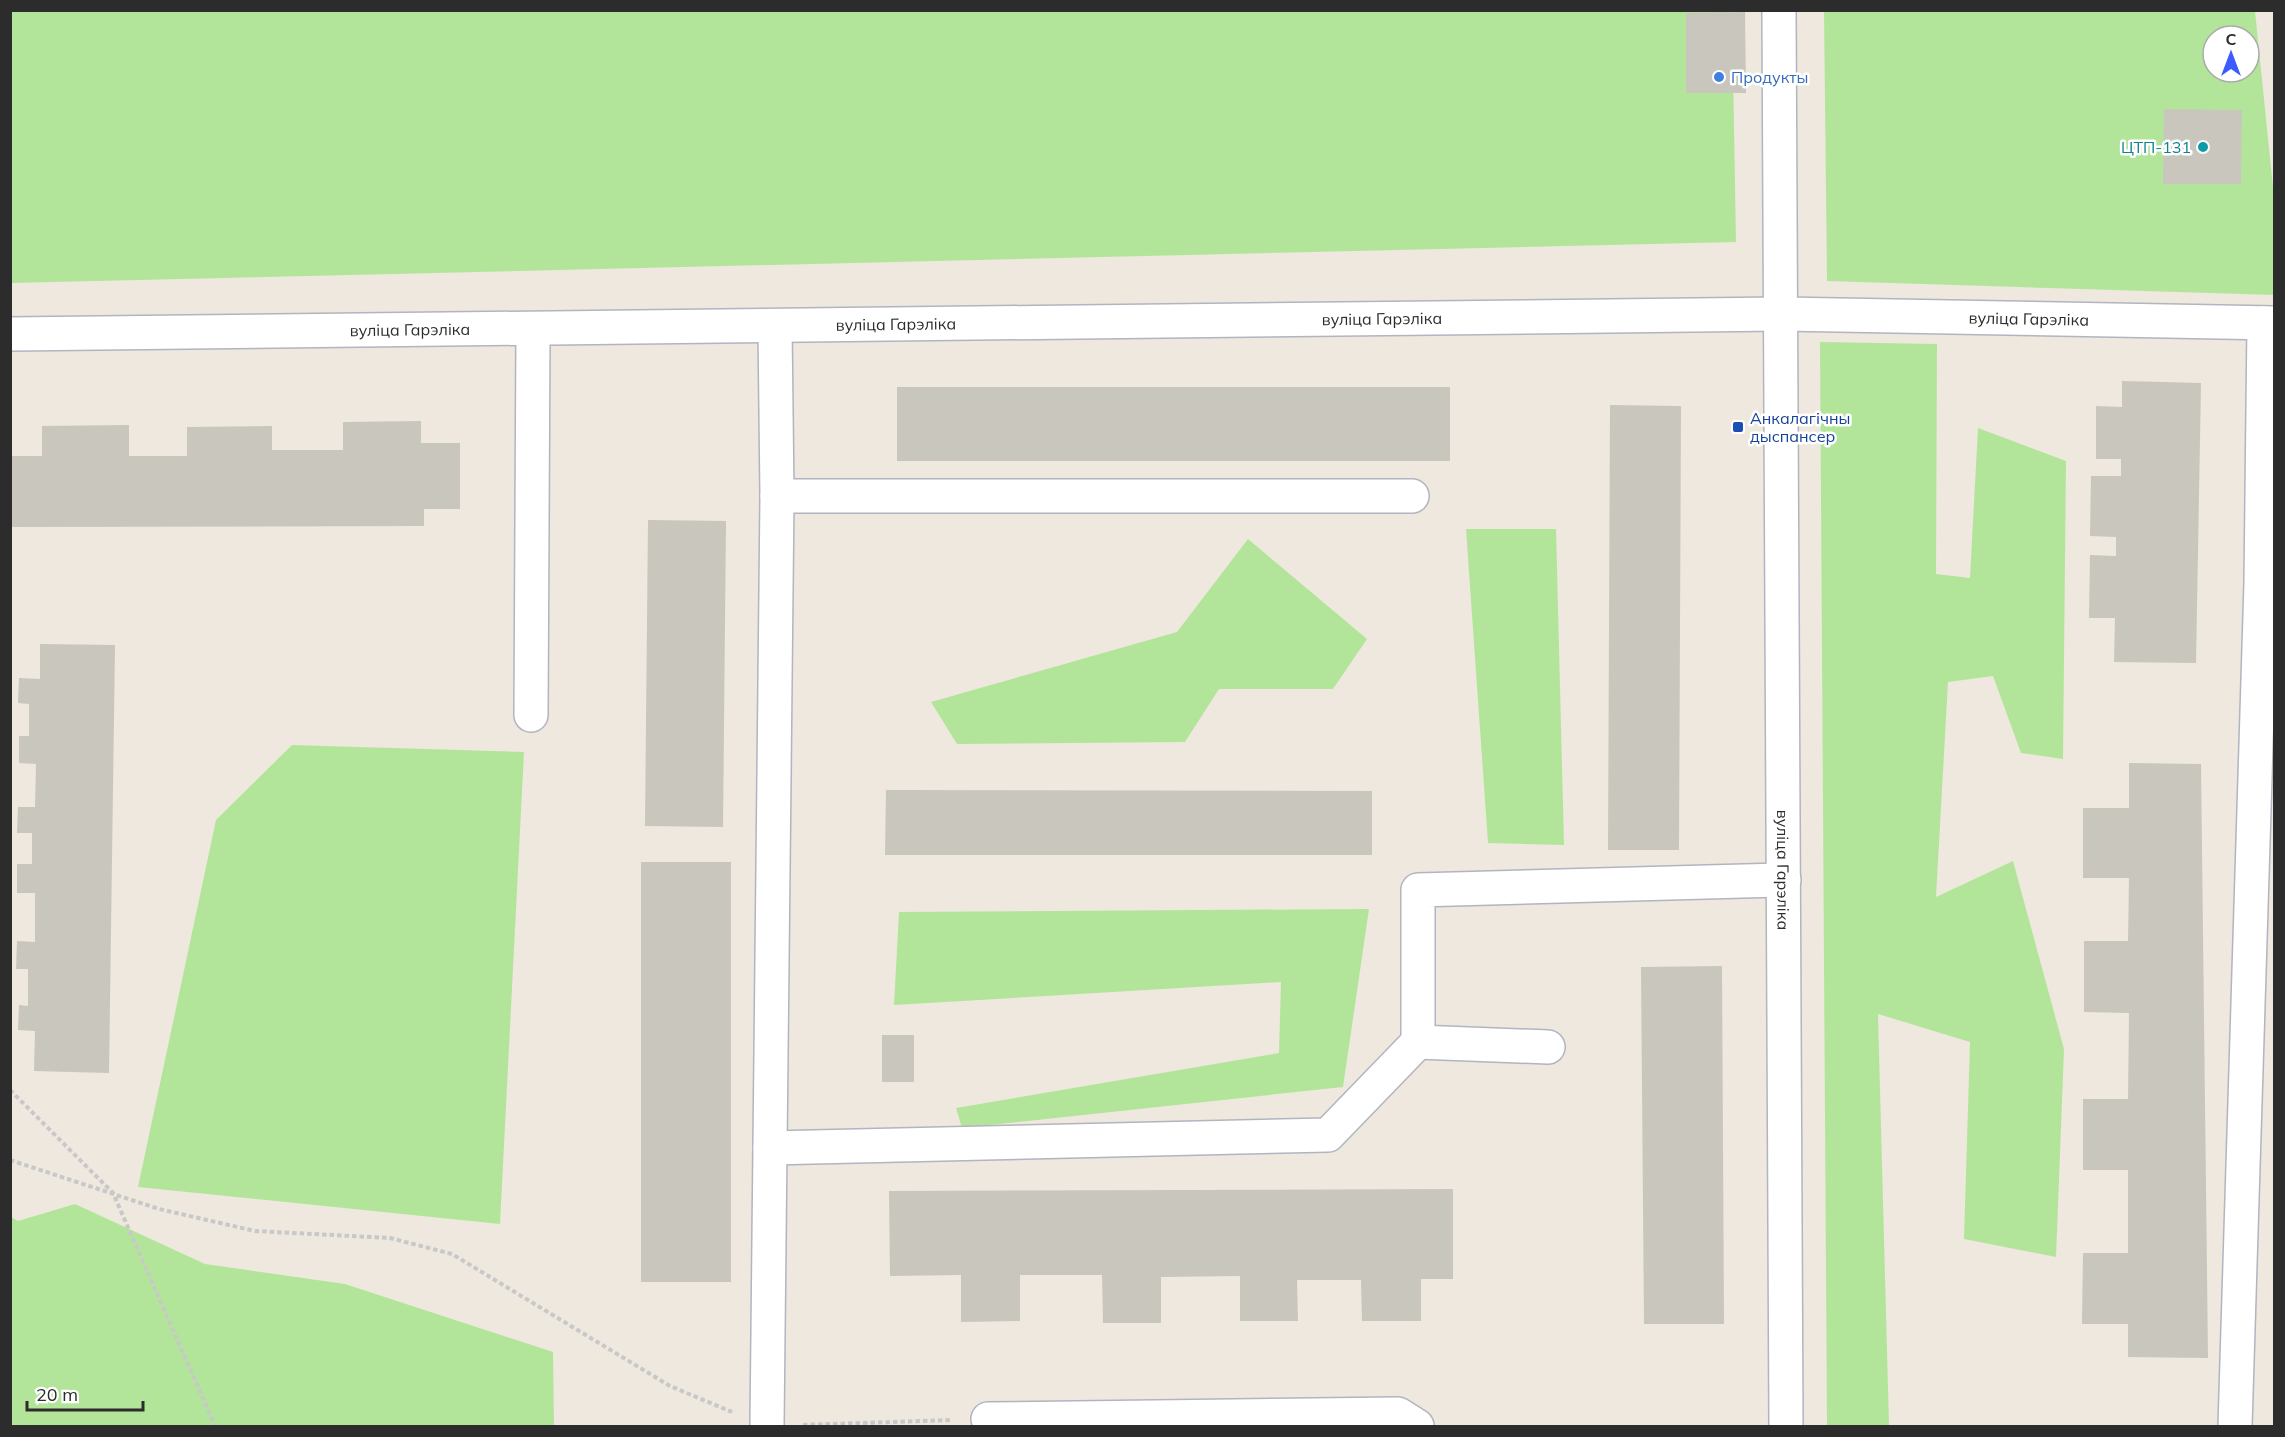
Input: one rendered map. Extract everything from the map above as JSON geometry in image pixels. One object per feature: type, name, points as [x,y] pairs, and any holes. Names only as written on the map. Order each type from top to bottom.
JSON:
[{"type":"street","name":"вуліца Гарэліка","points":[[1779,10],[1786,1426]]},
{"type":"street","name":"вуліца Гарэліка","points":[[10,334],[533,330],[1782,314],[2269,323]]},
{"type":"street","points":[[2235,1426],[2269,323]]},
{"type":"street","points":[[767,1426],[777,496],[775,327]]},
{"type":"street","points":[[531,715],[533,330]]},
{"type":"street","points":[[777,496],[1412,496]]},
{"type":"street","points":[[770,1148],[1328,1135],[1418,1042],[1418,890],[1784,880]]},
{"type":"street","points":[[1418,1042],[1548,1047]]},
{"type":"street","points":[[988,1419],[1398,1414],[1417,1426]]},
{"type":"path","points":[[10,1090],[112,1193],[215,1426]]},
{"type":"path","points":[[10,1160],[159,1209],[255,1231],[390,1238],[452,1254],[669,1386],[767,1426],[988,1419]]},
{"type":"green space","points":[[10,11],[1732,11],[1736,242],[11,283]]},
{"type":"green space","points":[[1824,11],[2255,11],[2256,24],[2201,24],[2201,84],[2261,84],[2261,70],[2274,197],[2274,295],[1827,281]]},
{"type":"green space","points":[[1820,342],[1937,344],[1936,574],[1970,578],[1978,428],[2066,461],[2063,759],[2021,753],[1993,676],[1948,682],[1936,897],[2013,861],[2064,1049],[2056,1257],[1964,1239],[1970,1042],[1878,1014],[1889,1425],[1892,1426],[1827,1426]]},
{"type":"green space","points":[[1466,529],[1556,529],[1564,845],[1488,843]]},
{"type":"green space","points":[[1248,539],[1367,639],[1333,689],[1219,689],[1185,742],[957,744],[931,702],[1177,632]]},
{"type":"green space","points":[[292,745],[524,752],[500,1224],[138,1187],[216,820]]},
{"type":"green space","points":[[1369,909],[1343,1087],[962,1128],[956,1108],[1279,1053],[1281,982],[894,1005],[899,912]]},
{"type":"green space","points":[[75,1204],[205,1264],[345,1284],[553,1352],[554,1426],[11,1426],[11,1217],[18,1221]]},
{"type":"building","points":[[1745,12],[1746,93],[1686,93],[1686,13]]},
{"type":"building","name":"ЦТП-131","points":[[2164,109],[2242,110],[2241,184],[2163,184]]},
{"type":"building","points":[[2122,381],[2201,383],[2196,663],[2114,662],[2115,618],[2089,618],[2090,555],[2116,556],[2116,537],[2090,536],[2091,476],[2121,476],[2121,459],[2096,459],[2096,406],[2122,407]]},
{"type":"building","points":[[897,387],[1450,387],[1450,461],[897,461]]},
{"type":"building","points":[[1610,405],[1681,406],[1679,850],[1608,850]]},
{"type":"building","points":[[421,421],[421,443],[460,443],[460,509],[424,509],[424,526],[10,527],[10,456],[42,456],[42,426],[129,425],[129,456],[187,456],[187,427],[272,426],[272,450],[343,450],[343,422]]},
{"type":"building","points":[[648,520],[726,521],[723,827],[645,826]]},
{"type":"building","points":[[40,644],[115,645],[109,1073],[34,1071],[35,1031],[18,1030],[19,1005],[28,1006],[28,969],[16,969],[17,941],[35,942],[35,893],[17,893],[17,864],[32,864],[32,833],[17,833],[18,807],[35,807],[36,764],[19,763],[19,736],[29,736],[29,704],[18,703],[19,678],[40,679]]},
{"type":"building","points":[[2129,763],[2201,764],[2208,1358],[2128,1357],[2128,1324],[2082,1324],[2083,1253],[2128,1253],[2128,1170],[2083,1170],[2083,1099],[2128,1099],[2129,1013],[2084,1012],[2084,941],[2128,941],[2129,878],[2083,878],[2083,808],[2129,808]]},
{"type":"building","points":[[886,790],[1372,791],[1372,855],[885,855]]},
{"type":"building","points":[[641,862],[731,862],[731,1282],[641,1282]]},
{"type":"building","points":[[1722,966],[1724,1324],[1644,1324],[1641,967]]},
{"type":"building","points":[[882,1035],[914,1035],[914,1082],[882,1082]]},
{"type":"building","points":[[1453,1189],[1453,1279],[1421,1279],[1421,1321],[1362,1321],[1361,1280],[1297,1280],[1298,1321],[1240,1321],[1240,1276],[1161,1277],[1161,1323],[1103,1323],[1102,1275],[1020,1275],[1020,1321],[961,1322],[961,1275],[890,1276],[889,1191]]},
{"type":"place","name":"Продукты","points":[[1719,77]]},
{"type":"place","name":"ЦТП-131","points":[[2203,147]]},
{"type":"place","name":"Анкалагічны дыспансер","points":[[1738,427]]}]
